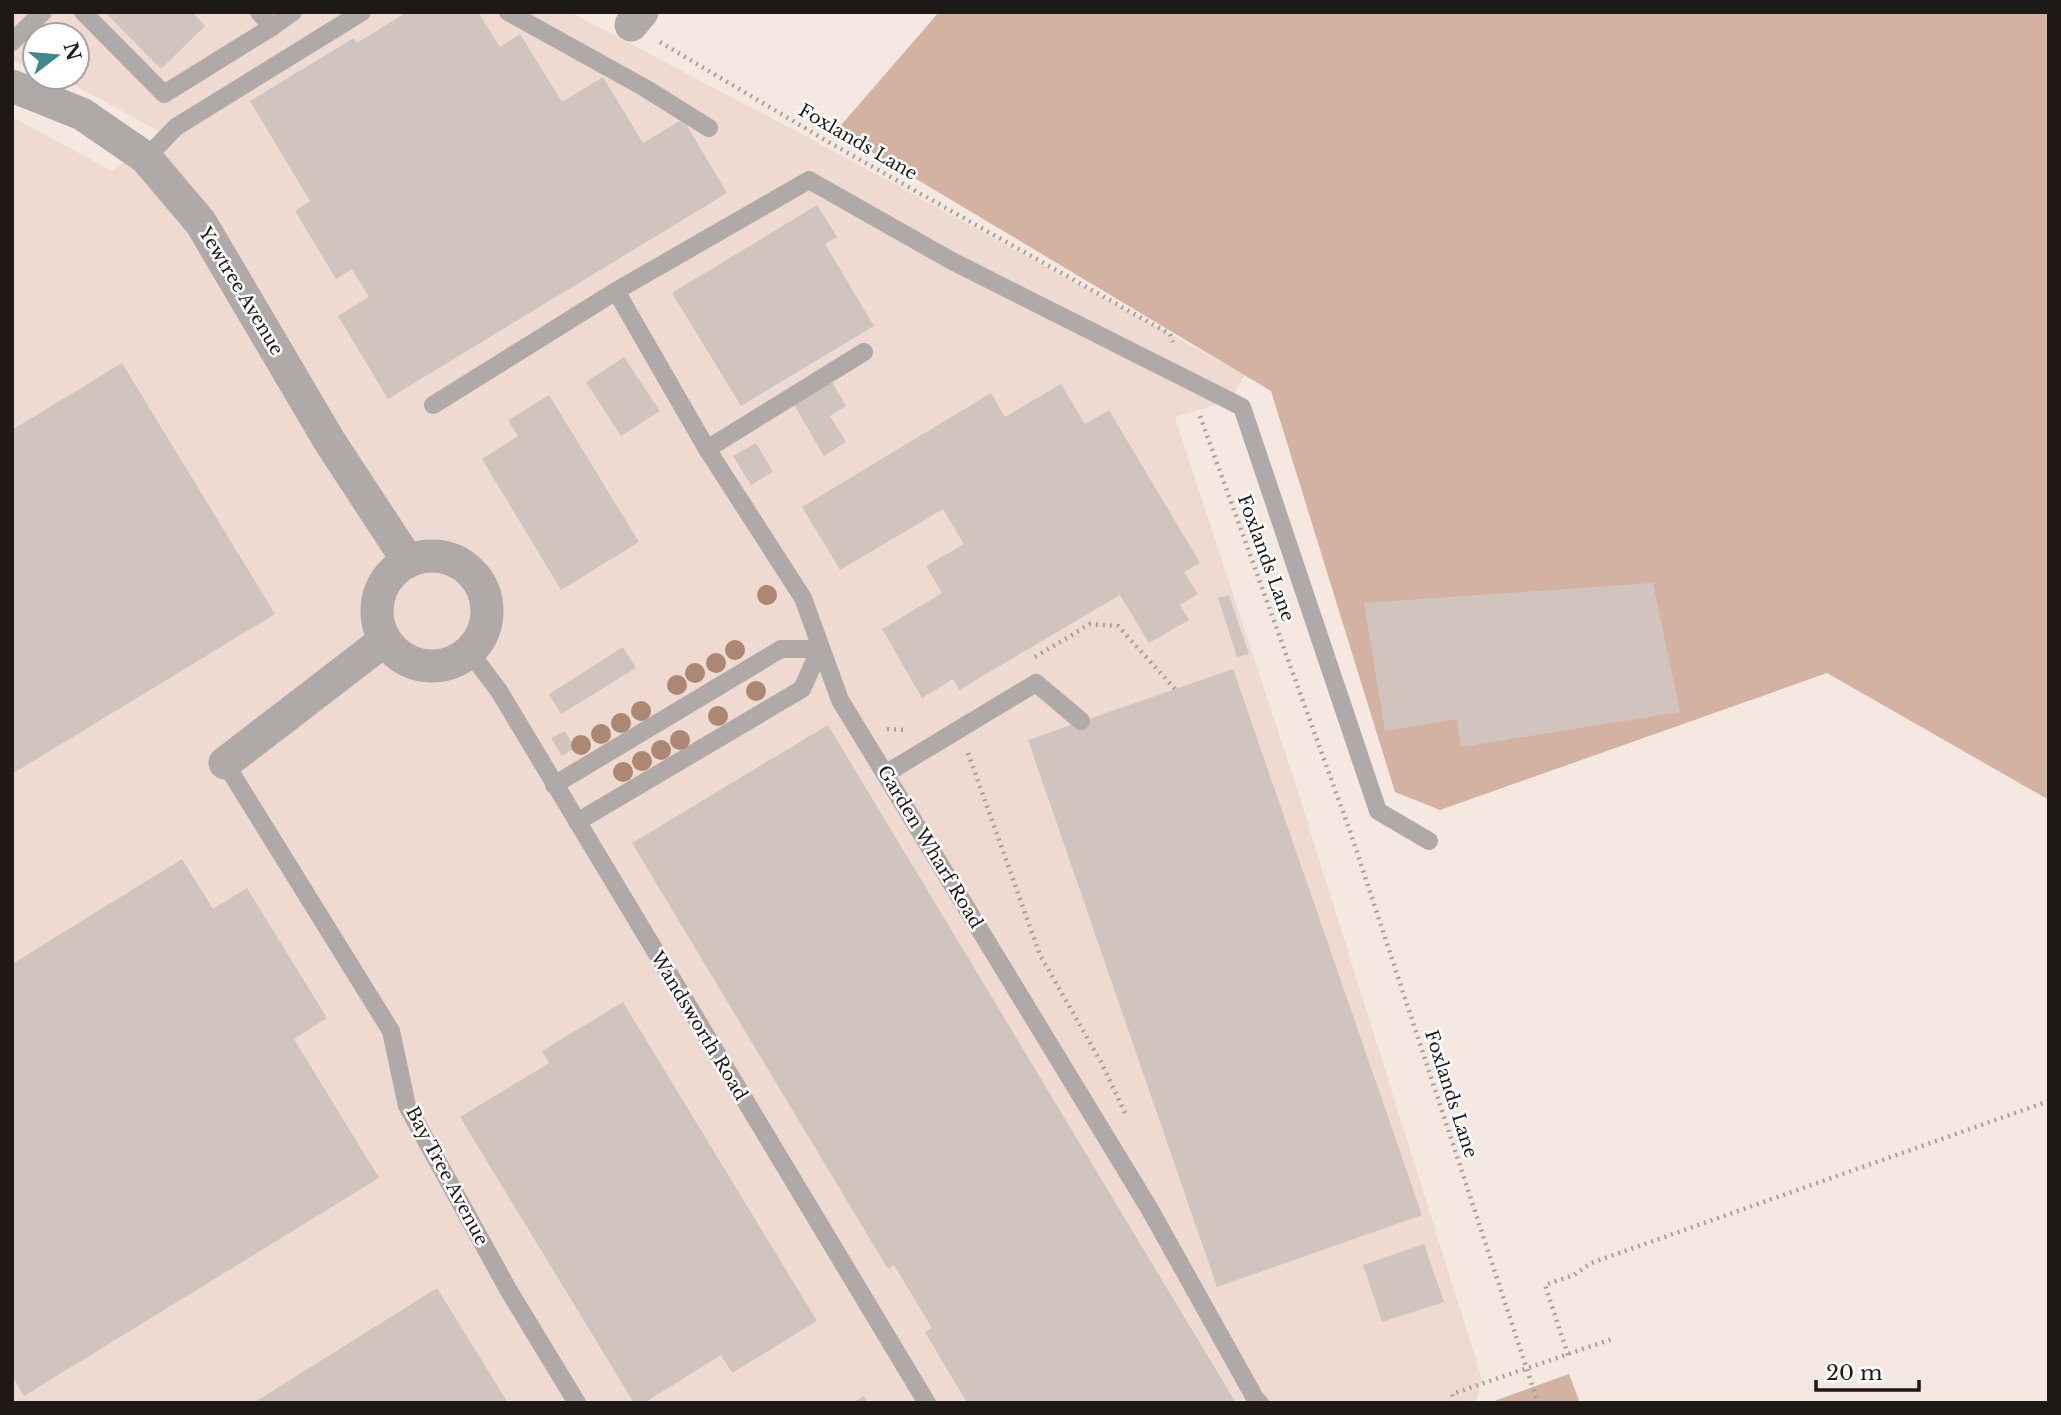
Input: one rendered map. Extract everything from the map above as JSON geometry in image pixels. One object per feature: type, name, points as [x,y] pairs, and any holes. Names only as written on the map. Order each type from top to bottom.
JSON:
[{"type":"street","name":"Yewtree Avenue","points":[[12,86],[82,114],[146,158],[201,223],[330,442],[408,561]]},
{"type":"street","points":[[425,556],[442,557],[459,563],[472,573],[482,588],[486,604],[486,622],[480,638],[469,651],[456,660],[440,665],[409,661],[385,640],[378,623],[377,604],[383,586],[393,572],[408,561],[425,556]]},
{"type":"street","points":[[225,763],[385,640]]},
{"type":"lane","points":[[12,42],[43,12]]},
{"type":"lane","points":[[83,12],[164,94],[293,12]]},
{"type":"lane","points":[[259,12],[272,27]]},
{"type":"lane","points":[[146,158],[176,127],[362,12]]},
{"type":"lane","points":[[508,12],[645,88],[709,128]]},
{"type":"lane","points":[[433,405],[616,291],[809,180],[952,261],[1242,407],[1378,811],[1429,841]]},
{"type":"lane","name":"Garden Wharf Road","points":[[616,291],[708,449],[803,598],[840,700],[1149,1208],[1257,1400]]},
{"type":"lane","points":[[708,449],[864,352]]},
{"type":"lane","points":[[554,785],[780,649],[820,649],[802,689],[577,822]]},
{"type":"lane","name":"Wandsworth Road","points":[[469,651],[499,691],[927,1403]]},
{"type":"lane","points":[[885,774],[1036,683],[1081,721]]},
{"type":"lane","name":"Bay Tree Avenue","points":[[225,763],[391,1031],[407,1106],[509,1291],[577,1403]]},
{"type":"path","name":"Foxlands Lane","points":[[637,18],[825,140],[1170,334],[1351,834],[1538,1403]]},
{"type":"path","points":[[956,731],[969,754],[1040,955],[1101,1062],[1130,1123]]},
{"type":"path","points":[[1568,1355],[1545,1285],[1574,1275],[1603,1259],[2049,1101]]},
{"type":"path","points":[[1455,1403],[1452,1394],[1615,1338]]},
{"type":"shaded area","points":[[12,12],[570,12],[841,155],[1245,375],[1230,401],[1175,417],[1298,792],[1482,1379],[1476,1403],[12,1403],[12,117],[112,171],[162,133],[85,91],[91,91],[91,21],[21,21],[21,65],[12,61]]},
{"type":"shaded area","points":[[939,12],[2049,12],[2049,800],[1827,673],[1440,810],[1395,792],[1271,391],[836,131]]},
{"type":"shaded area","points":[[1569,1374],[1580,1403],[1489,1403]]},
{"type":"building","points":[[105,12],[192,12],[205,26],[161,69]]},
{"type":"building","points":[[407,12],[478,12],[500,47],[520,34],[562,102],[603,77],[643,143],[683,119],[727,193],[388,399],[338,316],[369,297],[352,269],[336,279],[295,211],[310,201],[250,101],[354,38],[357,43]]},
{"type":"building","points":[[817,205],[837,237],[825,244],[874,326],[741,406],[672,293]]},
{"type":"building","points":[[624,357],[660,411],[621,436],[586,382]]},
{"type":"building","points":[[122,363],[275,614],[12,774],[12,430]]},
{"type":"building","points":[[831,380],[846,406],[830,416],[846,442],[824,456],[793,403]]},
{"type":"building","points":[[1061,384],[1085,424],[1109,410],[1200,563],[1184,572],[1198,594],[1180,605],[1189,620],[1149,643],[1120,595],[959,690],[953,679],[922,698],[882,629],[942,593],[926,566],[964,544],[943,509],[840,570],[802,507],[991,393],[1005,417]]},
{"type":"building","points":[[549,395],[639,542],[561,590],[482,459],[518,436],[508,420]]},
{"type":"building","points":[[756,443],[773,472],[751,485],[733,456]]},
{"type":"building","points":[[1653,583],[1680,712],[1461,747],[1457,719],[1385,731],[1364,603]]},
{"type":"building","points":[[1229,595],[1249,654],[1237,657],[1218,598]]},
{"type":"building","points":[[623,647],[636,668],[561,714],[549,694]]},
{"type":"building","points":[[1233,669],[1422,1215],[1217,1287],[1028,740]]},
{"type":"building","points":[[828,725],[1236,1403],[967,1403],[925,1332],[932,1328],[894,1265],[888,1269],[632,843]]},
{"type":"building","points":[[565,731],[575,748],[562,756],[551,738]]},
{"type":"building","points":[[182,859],[213,909],[247,888],[327,1018],[294,1039],[379,1178],[24,1396],[12,1376],[12,964]]},
{"type":"building","points":[[623,1002],[817,1321],[732,1373],[721,1355],[644,1403],[634,1403],[460,1117],[549,1063],[542,1051]]},
{"type":"building","points":[[1424,1244],[1444,1302],[1382,1322],[1363,1265]]},
{"type":"building","points":[[437,1288],[508,1403],[253,1403]]},
{"type":"building","points":[[864,1396],[868,1403],[852,1403]]}]
